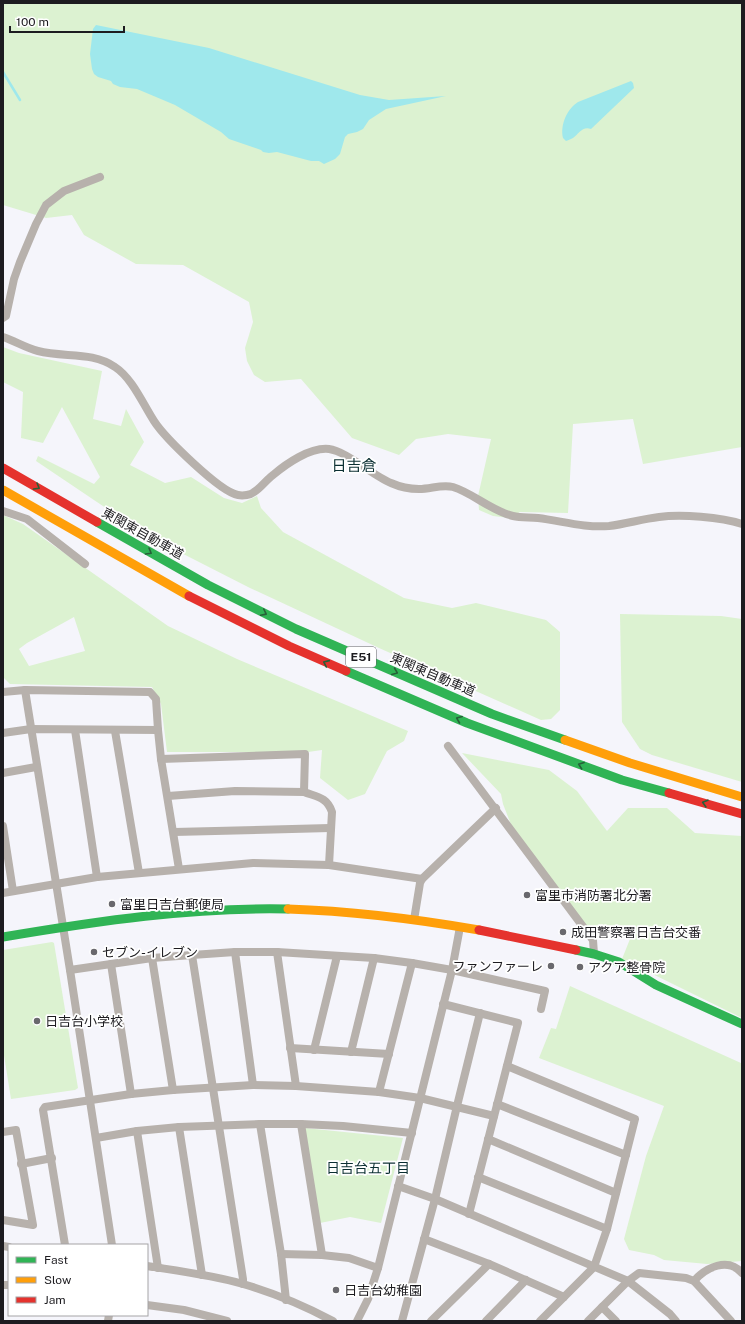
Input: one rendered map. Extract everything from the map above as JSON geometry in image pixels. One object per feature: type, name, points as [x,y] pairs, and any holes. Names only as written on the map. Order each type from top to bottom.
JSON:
[{"type":"main road","name":"東関東自動車道","points":[[3,468],[208,585],[296,629],[492,714],[630,763],[742,797]]},
{"type":"main road","name":"E51","points":[[3,490],[200,602],[289,646],[374,684],[467,723],[622,780],[742,814]]},
{"type":"main road","points":[[3,937],[63,927],[203,911],[257,909],[309,910],[414,920],[460,927],[594,954],[619,962],[656,985],[742,1024]]},
{"type":"street","points":[[3,318],[6,316],[14,279],[20,262],[36,224],[46,205],[64,191],[100,177]]},
{"type":"street","points":[[3,338],[38,351],[60,355],[89,356],[104,360],[117,368],[130,383],[156,424],[173,444],[210,477],[231,493],[238,495],[253,494],[273,474],[294,459],[311,451],[329,449],[342,454],[388,482],[402,487],[419,489],[445,486],[454,488],[500,512],[514,517],[537,518],[592,526],[610,526],[661,517],[680,516],[731,521],[742,524]]},
{"type":"street","points":[[3,511],[26,519],[85,564]]},
{"type":"street","points":[[3,692],[25,690],[150,692],[156,699],[161,759],[179,869]]},
{"type":"street","points":[[25,690],[112,1244]]},
{"type":"street","points":[[3,733],[31,729],[115,731],[158,730]]},
{"type":"street","points":[[75,730],[97,877]]},
{"type":"street","points":[[115,731],[139,873]]},
{"type":"street","points":[[448,746],[496,808],[593,940],[594,954]]},
{"type":"street","points":[[161,759],[305,754],[304,792]]},
{"type":"street","points":[[3,773],[36,767]]},
{"type":"street","points":[[168,796],[235,791],[304,792],[322,799],[329,804],[332,812],[329,865]]},
{"type":"street","points":[[414,920],[422,879],[496,808]]},
{"type":"street","points":[[3,826],[13,891]]},
{"type":"street","points":[[174,832],[330,828]]},
{"type":"street","points":[[3,893],[97,877],[252,863],[329,865],[422,879]]},
{"type":"street","points":[[357,1321],[368,1299],[378,1268],[452,970],[460,927]]},
{"type":"street","points":[[70,970],[152,958],[235,952],[277,952],[374,958],[452,970],[545,991],[541,1009]]},
{"type":"street","points":[[235,952],[253,1085]]},
{"type":"street","points":[[277,952],[296,1086]]},
{"type":"street","points":[[192,955],[244,1279],[243,1284]]},
{"type":"street","points":[[314,1050],[337,956]]},
{"type":"street","points":[[152,958],[173,1090]]},
{"type":"street","points":[[351,1052],[374,958]]},
{"type":"street","points":[[379,1092],[412,963]]},
{"type":"street","points":[[110,964],[131,1094]]},
{"type":"street","points":[[443,1004],[518,1023],[469,1214]]},
{"type":"street","points":[[405,1320],[480,1013]]},
{"type":"street","points":[[290,1048],[389,1054]]},
{"type":"street","points":[[507,1066],[635,1119],[607,1229],[594,1267],[540,1321]]},
{"type":"street","points":[[65,1244],[43,1110],[45,1108],[131,1094],[253,1085],[296,1086],[379,1092],[420,1098],[494,1116]]},
{"type":"street","points":[[497,1104],[626,1156]]},
{"type":"street","points":[[96,1138],[137,1131],[179,1127],[260,1124],[343,1126],[412,1133]]},
{"type":"street","points":[[260,1124],[281,1254],[286,1300]]},
{"type":"street","points":[[301,1124],[322,1255]]},
{"type":"street","points":[[179,1127],[202,1275]]},
{"type":"street","points":[[3,1132],[16,1130],[33,1225],[3,1220]]},
{"type":"street","points":[[137,1131],[158,1268]]},
{"type":"street","points":[[488,1139],[616,1193]]},
{"type":"street","points":[[21,1164],[52,1158]]},
{"type":"street","points":[[478,1177],[607,1229]]},
{"type":"street","points":[[398,1186],[435,1199],[628,1281],[670,1314],[676,1321]]},
{"type":"street","points":[[424,1239],[489,1264],[564,1297]]},
{"type":"street","points":[[281,1254],[322,1255],[349,1258],[378,1268]]},
{"type":"street","points":[[432,1321],[489,1264]]},
{"type":"street","points":[[694,1281],[699,1275],[710,1268],[727,1264],[736,1267],[742,1273]]},
{"type":"street","points":[[148,1266],[202,1275],[243,1284],[318,1313],[333,1321]]},
{"type":"street","points":[[588,1321],[628,1281],[639,1273],[686,1278],[694,1281],[731,1321]]},
{"type":"street","points":[[486,1321],[526,1280]]},
{"type":"street","points":[[148,1305],[184,1310],[227,1321]]},
{"type":"street","points":[[602,1307],[616,1321]]},
{"type":"green space","points":[[3,3],[742,3],[742,447],[643,464],[633,419],[573,424],[568,513],[520,512],[509,518],[493,516],[479,510],[478,496],[491,439],[448,434],[416,439],[399,455],[352,438],[301,379],[265,382],[254,375],[247,361],[245,348],[253,322],[249,302],[183,265],[136,264],[84,235],[72,215],[46,218],[3,205]]},
{"type":"green space","points":[[3,347],[19,353],[102,371],[93,419],[121,426],[126,409],[144,442],[130,465],[165,483],[191,477],[224,498],[242,503],[257,496],[261,508],[283,532],[404,598],[452,608],[476,603],[546,620],[560,632],[560,710],[551,719],[541,720],[379,648],[250,588],[146,535],[36,461],[38,456],[94,484],[100,477],[62,407],[43,443],[21,438],[23,392],[3,382]]},
{"type":"green space","points":[[3,515],[23,524],[168,626],[237,659],[408,731],[404,741],[387,751],[365,794],[348,800],[320,778],[322,750],[308,752],[167,752],[161,704],[152,687],[10,684],[4,678]],"holes":[[[74,617],[85,651],[29,666],[19,649]]]},
{"type":"green space","points":[[620,614],[721,616],[742,619],[742,782],[652,755],[640,749],[622,722]]},
{"type":"green space","points":[[462,753],[549,770],[577,791],[607,831],[628,808],[667,808],[695,833],[742,836],[742,1018],[622,959],[630,939],[614,925],[595,937],[512,827],[503,804],[501,794]]},
{"type":"green space","name":"日吉台小学校","points":[[52,942],[54,943],[78,1088],[75,1090],[11,1099],[3,1049],[3,950]]},
{"type":"green space","points":[[570,986],[741,1063],[742,1061],[742,1261],[707,1264],[664,1260],[654,1255],[629,1250],[624,1239],[646,1156],[664,1106],[539,1058],[551,1028],[556,1029]]},
{"type":"green space","points":[[305,1128],[403,1138],[381,1223],[350,1217],[320,1223]]},
{"type":"water","points":[[96,25],[209,48],[360,95],[389,100],[446,96],[386,109],[369,120],[363,129],[348,134],[345,137],[340,154],[335,159],[324,164],[319,161],[311,161],[277,152],[263,152],[229,139],[221,132],[175,105],[137,89],[120,87],[113,84],[111,81],[98,77],[94,74],[90,54],[93,29]]},
{"type":"water","points":[[631,81],[634,88],[591,129],[583,129],[573,138],[566,141],[563,138],[562,133],[565,118],[574,105],[578,102]]},
{"type":"waterway","points":[[3,72],[20,100]]},
{"type":"traffic: fast","points":[[97,522],[208,585],[296,629],[492,714],[565,740]]},
{"type":"traffic: fast","points":[[346,671],[467,723],[622,780],[669,793]]},
{"type":"traffic: fast","points":[[3,937],[145,916],[216,910],[288,909]]},
{"type":"traffic: fast","points":[[576,950],[619,962],[656,985],[742,1024]]},
{"type":"traffic: slow","points":[[3,490],[189,596]]},
{"type":"traffic: slow","points":[[565,740],[630,763],[742,797]]},
{"type":"traffic: slow","points":[[288,909],[384,916],[479,930]]},
{"type":"traffic: jam","points":[[3,468],[97,522]]},
{"type":"traffic: jam","points":[[189,596],[289,646],[346,671]]},
{"type":"traffic: jam","points":[[669,793],[742,814]]},
{"type":"traffic: jam","points":[[479,930],[576,950]]},
{"type":"place","name":"富里市消防署北分署","points":[[527,895]]},
{"type":"place","name":"富里日吉台郵便局","points":[[112,904]]},
{"type":"place","name":"成田警察署日吉台交番","points":[[563,932]]},
{"type":"place","name":"セブン-イレブン","points":[[94,952]]},
{"type":"place","name":"ファンファーレ","points":[[551,966]]},
{"type":"place","name":"アクア整骨院","points":[[580,967]]},
{"type":"place","name":"日吉台小学校","points":[[37,1021]]},
{"type":"place","name":"日吉台幼稚園","points":[[336,1290]]},
{"type":"district","name":"日吉倉","points":[[354,466]]},
{"type":"district","name":"日吉台五丁目","points":[[368,1168]]}]
